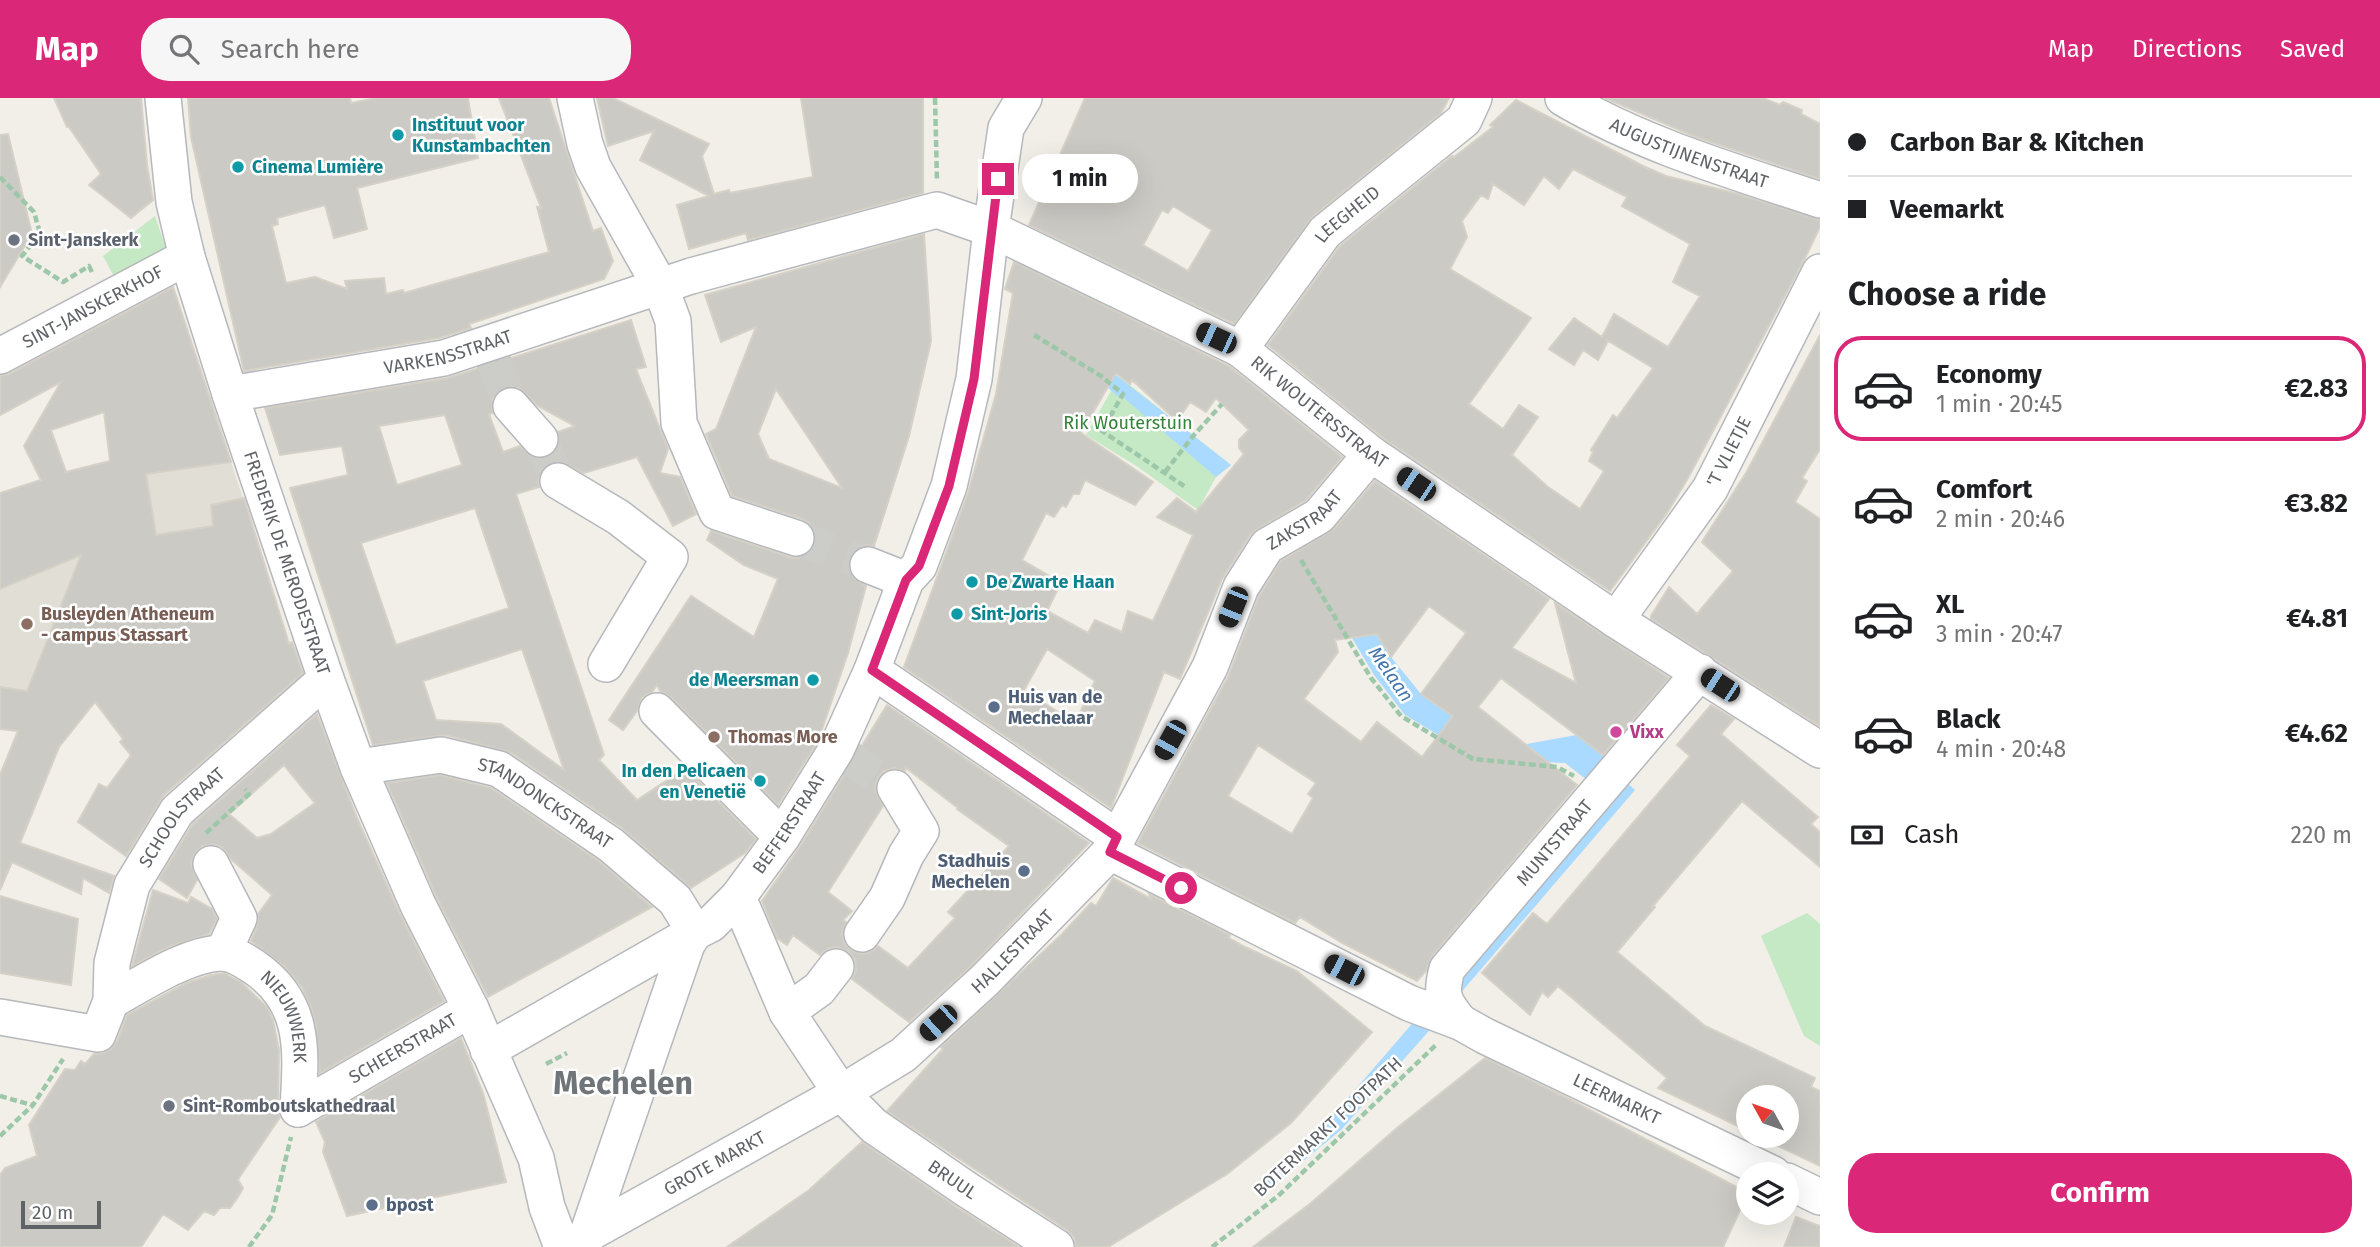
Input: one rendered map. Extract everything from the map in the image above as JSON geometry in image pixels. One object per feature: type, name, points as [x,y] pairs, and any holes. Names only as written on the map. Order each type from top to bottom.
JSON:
[{"type":"street","name":"FREDERIK DE MERODESTRAAT","points":[[163,98],[174,202],[187,257],[240,392],[326,679],[358,767],[418,905],[471,1009]]},
{"type":"street","points":[[575,98],[593,167],[660,286],[673,321],[679,423],[717,512],[796,538]]},
{"type":"street","name":"BEFFERSTRAAT","points":[[738,897],[841,753],[906,580],[919,566],[949,486],[974,379],[990,229],[1006,128],[1024,98]]},
{"type":"street","name":"LEEGHEID","points":[[1240,349],[1325,232],[1464,120],[1474,98]]},
{"type":"street","name":"AUGUSTIJNENSTRAAT","points":[[1563,98],[1692,158],[1820,200]]},
{"type":"street","points":[[927,212],[990,229]]},
{"type":"street","name":"VARKENSSTRAAT","points":[[240,392],[491,351],[660,286],[927,212]]},
{"type":"street","name":"RIK WOUTERSSTRAAT","points":[[990,229],[1240,349],[1371,454],[1616,620],[1820,750]]},
{"type":"street","name":"SINT-JANSKERKHOF","points":[[0,356],[187,257]]},
{"type":"street","name":"'T VLIETJE","points":[[1616,620],[1710,489],[1820,272]]},
{"type":"street","points":[[511,405],[540,439]]},
{"type":"street","name":"ZAKSTRAAT","points":[[1114,845],[1210,667],[1241,587],[1267,546],[1319,516],[1371,454]]},
{"type":"street","points":[[558,481],[618,517],[670,557],[606,664]]},
{"type":"street","points":[[868,565],[906,580]]},
{"type":"street","name":"LEERMARKT","points":[[872,670],[1114,845],[1409,1003],[1460,1022],[1748,1162]]},
{"type":"street","name":"MUNTSTRAAT","points":[[1460,1022],[1448,1007],[1441,990],[1447,969],[1700,672]]},
{"type":"street","name":"SCHOOLSTRAAT","points":[[98,1034],[111,1000],[113,963],[132,885],[177,811],[326,679]]},
{"type":"street","points":[[657,711],[782,837]]},
{"type":"street","name":"STANDONCKSTRAAT","points":[[358,767],[441,755],[499,769],[611,845],[675,900],[695,932]]},
{"type":"street","points":[[862,934],[887,898],[906,855],[921,831],[895,788]]},
{"type":"street","name":"HALLESTRAAT","points":[[847,1100],[903,1055],[985,980],[1114,845]]},
{"type":"street","points":[[111,1000],[178,965],[223,953],[239,918],[211,864]]},
{"type":"street","points":[[488,1049],[711,924],[738,897],[787,1012],[847,1100]]},
{"type":"street","points":[[547,1207],[578,1243],[687,944],[695,932]]},
{"type":"street","name":"NIEUWWERK","points":[[223,953],[243,960],[269,977],[290,1004],[300,1060],[298,1109]]},
{"type":"street","points":[[787,1012],[819,989],[836,967]]},
{"type":"street","points":[[471,1009],[536,1158],[547,1207],[537,1247]]},
{"type":"street","name":"SCHEERSTRAAT","points":[[298,1109],[471,1009]]},
{"type":"street","points":[[0,1017],[98,1034]]},
{"type":"street","name":"GROTE MARKT","points":[[578,1243],[847,1100]]},
{"type":"street","name":"BRUUL","points":[[847,1100],[886,1134],[1056,1247]]},
{"type":"street","points":[[1799,1187],[1820,1197]]},
{"type":"path","points":[[927,212],[935,98]]},
{"type":"path","points":[[0,177],[34,212],[40,233],[22,256],[62,282],[89,266],[106,300]]},
{"type":"path","points":[[1034,335],[1101,376],[1123,394],[1102,431],[1187,488]]},
{"type":"path","points":[[1165,472],[1222,404]]},
{"type":"path","points":[[1287,535],[1371,678],[1401,716],[1473,759],[1557,767],[1596,794]]},
{"type":"path","points":[[211,864],[201,839],[249,794],[225,768]]},
{"type":"path","name":"BOTERMARKT FOOTPATH","points":[[1212,1247],[1278,1196],[1460,1022]]},
{"type":"path","points":[[1,1134],[33,1105],[64,1058],[98,1034]]},
{"type":"path","points":[[546,1064],[568,1053]]},
{"type":"path","points":[[0,1097],[33,1105]]},
{"type":"path","points":[[249,1247],[272,1215],[298,1109]]},
{"type":"shaded area","name":"Busleyden Atheneum - campus Stassart","points":[[231,462],[267,571],[231,577],[68,588],[59,747],[18,731],[0,729],[0,493],[66,472],[146,474]]},
{"type":"green space","points":[[155,216],[169,258],[116,280],[103,256]]},
{"type":"green space","name":"Rik Wouterstuin","points":[[1117,375],[1231,465],[1216,477],[1198,510],[1138,467],[1086,435]]},
{"type":"green space","points":[[1807,913],[1820,924],[1820,1046],[1804,1036],[1761,936]]},
{"type":"water","points":[[1085,351],[1231,465],[1216,477],[1124,398],[1120,398],[1107,387]]},
{"type":"water","name":"Melaan","points":[[1320,536],[1391,657],[1421,694],[1479,733],[1521,745],[1576,735],[1606,758],[1587,780],[1565,763],[1520,761],[1460,748],[1405,715],[1374,675],[1298,547]]},
{"type":"water","points":[[1622,778],[1635,790],[1458,996],[1456,974]]},
{"type":"water","points":[[1423,1011],[1436,1023],[1341,1130],[1268,1190],[1260,1179],[1329,1120]]},
{"type":"building","points":[[54,98],[141,98],[153,200],[131,218],[89,185],[101,174],[67,127]]},
{"type":"building","points":[[188,98],[350,98],[351,103],[376,98],[468,98],[478,158],[357,188],[367,229],[334,238],[325,205],[277,218],[278,224],[272,226],[286,283],[315,277],[347,289],[345,281],[384,278],[386,294],[403,290],[404,293],[549,252],[537,207],[541,208],[499,98],[549,98],[593,231],[601,228],[613,261],[604,279],[469,324],[471,328],[439,338],[244,371],[191,137]]},
{"type":"building","points":[[597,98],[613,98],[709,144],[702,156],[714,194],[813,177],[801,98],[923,98],[923,193],[748,240],[746,233],[689,249],[677,205],[709,196],[640,160],[654,131],[608,146]]},
{"type":"building","points":[[1085,98],[1449,98],[1441,113],[1312,217],[1234,324],[1029,225]],"holes":[[[1173,206],[1212,230],[1188,271],[1143,245],[1162,210],[1168,213]]]},
{"type":"building","points":[[1605,98],[1763,98],[1780,105],[1783,102],[1802,110],[1801,114],[1820,124],[1820,179],[1696,137]]},
{"type":"building","points":[[1516,100],[1666,176],[1738,194],[1820,220],[1820,227],[1806,256],[1688,478],[1667,513],[1610,591],[1383,438],[1268,345],[1340,246],[1452,156],[1493,127],[1490,125]],"holes":[[[1573,169],[1627,197],[1622,206],[1690,244],[1673,282],[1700,296],[1668,347],[1614,314],[1602,337],[1574,318],[1549,349],[1574,365],[1583,350],[1598,360],[1608,341],[1605,339],[1653,368],[1617,418],[1613,415],[1591,450],[1593,452],[1589,461],[1604,471],[1580,509],[1548,487],[1512,455],[1538,417],[1519,405],[1503,429],[1469,404],[1531,318],[1450,269],[1467,237],[1462,221],[1481,195],[1488,199],[1493,184],[1524,205],[1544,176],[1559,189]]]},
{"type":"building","points":[[8,134],[32,234],[0,287],[0,135]]},
{"type":"building","points":[[924,234],[931,341],[909,436],[874,546],[864,545],[856,549],[849,558],[848,569],[852,577],[866,586],[848,653],[818,741],[778,805],[671,697],[660,691],[657,685],[652,692],[642,697],[637,711],[623,730],[609,720],[691,596],[754,637],[778,579],[744,565],[707,540],[711,531],[790,557],[799,558],[809,553],[815,544],[815,533],[803,519],[732,496],[706,434],[716,429],[756,327],[721,342],[705,295]],"holes":[[[776,389],[842,488],[769,459],[758,434]]]},
{"type":"building","points":[[1014,262],[1229,366],[1342,457],[1306,500],[1250,535],[1222,579],[1180,679],[1164,672],[1111,808],[904,667],[968,493],[996,394],[1013,293],[1005,289]],"holes":[[[1116,373],[1130,384],[1132,380],[1177,421],[1190,402],[1206,412],[1216,398],[1249,430],[1239,440],[1239,448],[1244,454],[1196,512],[1177,498],[1157,517],[1193,535],[1153,621],[1128,611],[1122,632],[1095,620],[1088,633],[1047,611],[1061,583],[1022,560],[1046,513],[1054,517],[1062,505],[1066,507],[1073,494],[1079,494],[1085,480],[1135,505],[1153,482],[1081,433]],[[1047,649],[1095,681],[1075,723],[1024,690]]]},
{"type":"building","points":[[173,287],[231,462],[146,474],[156,535],[213,526],[211,505],[244,498],[289,644],[292,642],[303,673],[163,796],[126,856],[78,822],[99,784],[107,788],[131,755],[120,742],[123,739],[95,702],[59,747],[20,843],[114,876],[109,893],[83,878],[81,894],[12,862],[0,890],[0,775],[18,731],[0,729],[0,687],[27,691],[81,555],[0,589],[0,493],[41,480],[24,446],[61,382],[0,415],[0,376],[9,374]],"holes":[[[104,412],[110,461],[66,472],[51,430]]]},
{"type":"building","points":[[631,320],[646,367],[636,369],[668,449],[660,473],[680,477],[696,514],[673,526],[637,457],[584,473],[559,461],[549,463],[540,471],[539,487],[516,494],[604,755],[599,760],[637,800],[681,771],[676,765],[679,762],[756,839],[745,853],[691,888],[622,828],[510,752],[445,735],[373,745],[290,488],[348,475],[342,446],[280,455],[265,408],[448,378]],"holes":[[[506,386],[518,387],[538,406],[575,426],[558,432],[559,445],[553,454],[545,459],[534,458],[520,446],[503,452],[489,414],[493,413],[492,399],[498,390]],[[445,415],[462,465],[397,485],[379,426]],[[475,508],[509,608],[396,645],[361,543]],[[522,649],[564,770],[501,724],[436,720],[423,681]]]},
{"type":"building","points":[[1820,335],[1820,449],[1802,478],[1807,481],[1795,502],[1820,519],[1820,726],[1651,619],[1651,616],[1669,587],[1697,614],[1733,571],[1702,542],[1746,473]]},
{"type":"building","points":[[1375,481],[1549,599],[1512,648],[1576,683],[1555,603],[1669,678],[1603,755],[1501,678],[1478,707],[1577,785],[1432,956],[1426,971],[1417,981],[1342,943],[1300,917],[1295,923],[1138,843],[1228,677],[1259,596],[1281,561],[1334,529]],"holes":[[[1429,606],[1466,633],[1421,694],[1453,716],[1422,757],[1377,722],[1361,742],[1304,699],[1338,652],[1335,640],[1377,634],[1391,657]],[[1258,745],[1316,783],[1308,794],[1313,798],[1292,834],[1228,796]]]},
{"type":"building","name":"Stadhuis Mechelen","points":[[887,705],[1089,843],[971,966],[909,1022],[852,979],[856,970],[855,960],[848,951],[838,947],[829,948],[820,955],[793,935],[787,945],[777,938],[762,901],[799,848]],"holes":[[[894,768],[905,771],[906,768],[1009,846],[948,912],[955,918],[908,968],[878,946],[861,954],[850,950],[842,933],[846,922],[843,920],[852,911],[828,892],[883,806],[875,789],[877,779],[884,771]]]},
{"type":"building","points":[[1711,705],[1734,719],[1721,734],[1818,817],[1811,824],[1820,832],[1820,867],[1742,801],[1617,952],[1705,1026],[1815,1078],[1811,1087],[1820,1091],[1820,1166],[1782,1148],[1799,1148],[1799,1085],[1736,1085],[1736,1125],[1658,1088],[1667,1078],[1558,986],[1548,997],[1542,992],[1530,1015],[1482,973],[1533,913],[1547,924],[1690,756],[1677,745]]},
{"type":"building","points":[[317,714],[357,818],[400,914],[444,1001],[320,1073],[316,1025],[302,987],[284,966],[251,941],[258,914],[272,895],[232,860],[222,847],[213,844],[202,846],[194,854],[191,864],[197,880],[187,898],[159,879],[193,824]],"holes":[[[284,765],[315,803],[271,834],[257,838],[229,814]]]},
{"type":"building","points":[[440,775],[491,788],[599,861],[652,907],[488,997],[436,896],[387,783]]},
{"type":"building","points":[[1113,878],[1297,971],[1372,1032],[1291,1123],[1227,1174],[1108,1247],[1076,1247],[1074,1237],[1067,1230],[887,1111],[943,1049],[941,1047],[1061,935],[1091,903],[1096,906]]},
{"type":"building","points":[[153,890],[188,903],[191,897],[212,909],[217,919],[209,934],[171,946],[132,966]]},
{"type":"building","points":[[0,896],[78,919],[71,985],[0,973]]},
{"type":"building","name":"Sint-Romboutskathedraal","points":[[224,973],[242,983],[267,1007],[273,1020],[279,1050],[280,1117],[239,1178],[243,1188],[230,1208],[220,1208],[214,1215],[204,1211],[188,1230],[163,1214],[141,1247],[0,1247],[0,1175],[5,1168],[37,1156],[29,1125],[65,1069],[75,1070],[81,1061],[85,1064],[94,1054],[111,1049],[127,1015],[186,983]]},
{"type":"building","points":[[461,1038],[483,1093],[506,1182],[347,1216],[323,1152],[325,1142],[316,1122]]},
{"type":"building","points":[[1485,1058],[1736,1187],[1736,1219],[1723,1247],[1253,1247],[1311,1203],[1397,1128]]},
{"type":"building","points":[[862,1142],[1019,1247],[727,1247],[809,1190]]},
{"type":"building","points":[[1799,1218],[1820,1226],[1820,1247],[1784,1247],[1793,1225],[1799,1225]]},
{"type":"tunnel","points":[[493,359],[511,406]]},
{"type":"tunnel","points":[[540,439],[558,481]]},
{"type":"tunnel","points":[[796,538],[868,565]]},
{"type":"tunnel","points":[[846,756],[895,788]]},
{"type":"place","name":"Instituut voor Kunstambachten","points":[[398,135]]},
{"type":"place","name":"Cinema Lumière","points":[[238,167]]},
{"type":"place","name":"Sint-Janskerk","points":[[14,240]]},
{"type":"place","name":"De Zwarte Haan","points":[[972,582]]},
{"type":"place","name":"Sint-Joris","points":[[957,614]]},
{"type":"place","name":"Busleyden Atheneum - campus Stassart","points":[[27,624]]},
{"type":"place","name":"de Meersman","points":[[813,680]]},
{"type":"place","name":"Huis van de Mechelaar","points":[[994,707]]},
{"type":"place","name":"Vixx","points":[[1616,732]]},
{"type":"place","name":"Thomas More","points":[[714,737]]},
{"type":"place","name":"In den Pelicaen en Venetië","points":[[760,781]]},
{"type":"place","name":"Stadhuis Mechelen","points":[[1024,871]]},
{"type":"place","name":"Sint-Romboutskathedraal","points":[[169,1106]]},
{"type":"place","name":"bpost","points":[[372,1205]]},
{"type":"district","name":"Mechelen","points":[[623,1083]]},
{"type":"route","points":[[998,179],[974,379],[949,486],[919,566],[906,580],[872,670],[1117,837],[1110,852],[1181,888]]}]
